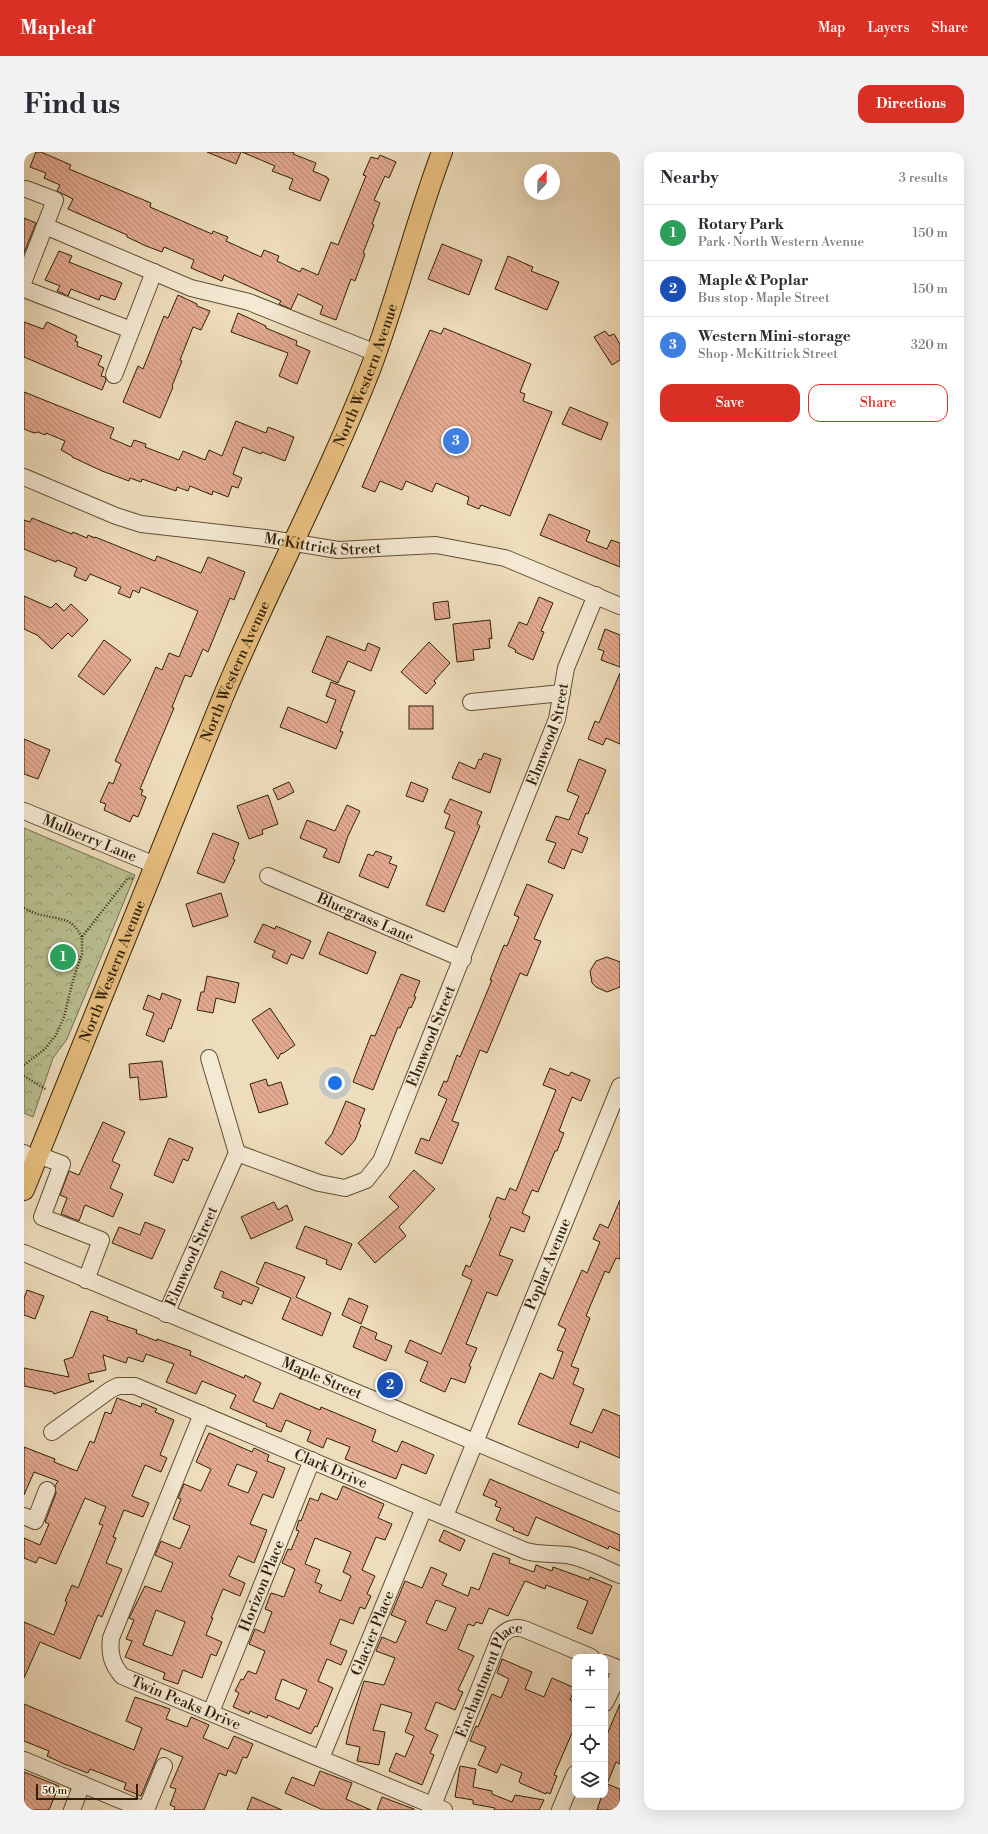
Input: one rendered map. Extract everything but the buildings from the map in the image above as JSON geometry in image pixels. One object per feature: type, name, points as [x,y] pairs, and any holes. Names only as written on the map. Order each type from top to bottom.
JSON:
[{"type":"main road","name":"North Western Avenue","points":[[24,1190],[31,1160],[61,1097],[241,655],[331,465],[376,353],[391,311],[414,231],[442,152]]},
{"type":"street","points":[[24,280],[55,200],[26,189]]},
{"type":"street","points":[[45,226],[191,288],[249,302],[376,353]]},
{"type":"street","points":[[114,375],[154,272]]},
{"type":"street","points":[[24,289],[131,330]]},
{"type":"street","name":"McKittrick Street","points":[[24,477],[116,516],[141,524],[295,543],[338,550],[436,545],[505,558],[620,606]]},
{"type":"street","name":"Elmwood Street","points":[[166,1314],[237,1153],[319,1184],[346,1188],[366,1180],[381,1161],[463,959],[557,719],[566,668],[596,596]]},
{"type":"street","points":[[471,702],[562,693]]},
{"type":"street","name":"Mulberry Lane","points":[[24,812],[155,865]]},
{"type":"street","name":"Bluegrass Lane","points":[[268,876],[463,959]]},
{"type":"street","points":[[209,1058],[237,1153]]},
{"type":"street","name":"Poplar Avenue","points":[[476,1442],[620,1086]]},
{"type":"street","points":[[31,1160],[62,1164],[42,1218],[101,1240],[86,1280]]},
{"type":"street","name":"Maple Street","points":[[24,1254],[620,1503]]},
{"type":"street","name":"Clark Drive","points":[[52,1432],[110,1390],[118,1386],[135,1386],[526,1551],[540,1554],[575,1557],[620,1575]]},
{"type":"street","name":"Twin Peaks Drive","points":[[202,1414],[111,1638],[111,1657],[115,1667],[122,1676],[438,1808]]},
{"type":"street","points":[[445,1516],[476,1442]]},
{"type":"street","name":"Horizon Place","points":[[211,1712],[312,1460]]},
{"type":"street","points":[[24,1516],[35,1521],[47,1490]]},
{"type":"street","name":"Glacier Place","points":[[321,1758],[424,1508]]},
{"type":"street","name":"Enchantment Place","points":[[438,1808],[500,1637],[504,1632],[517,1627],[584,1654]]},
{"type":"street","points":[[608,1664],[620,1670],[608,1696]]},
{"type":"street","points":[[24,1760],[145,1810],[164,1766]]},
{"type":"street","points":[[560,1810],[572,1781]]},
{"type":"street","points":[[72,1810],[82,1784]]},
{"type":"path","points":[[82,937],[128,878],[133,880]]},
{"type":"path","points":[[24,908],[41,915],[66,919],[76,926],[82,937],[82,954],[73,980],[64,1017],[56,1035],[45,1049],[24,1065]]},
{"type":"path","points":[[24,1076],[39,1086],[61,1097]]},
{"type":"green space","points":[[24,828],[135,875],[67,1039],[53,1058],[33,1117],[24,1113]]},
{"type":"place","name":"Western Mini-storage","points":[[456,441]]},
{"type":"place","name":"Rotary Park","points":[[63,957]]},
{"type":"place","name":"Maple & Poplar","points":[[390,1385]]}]
